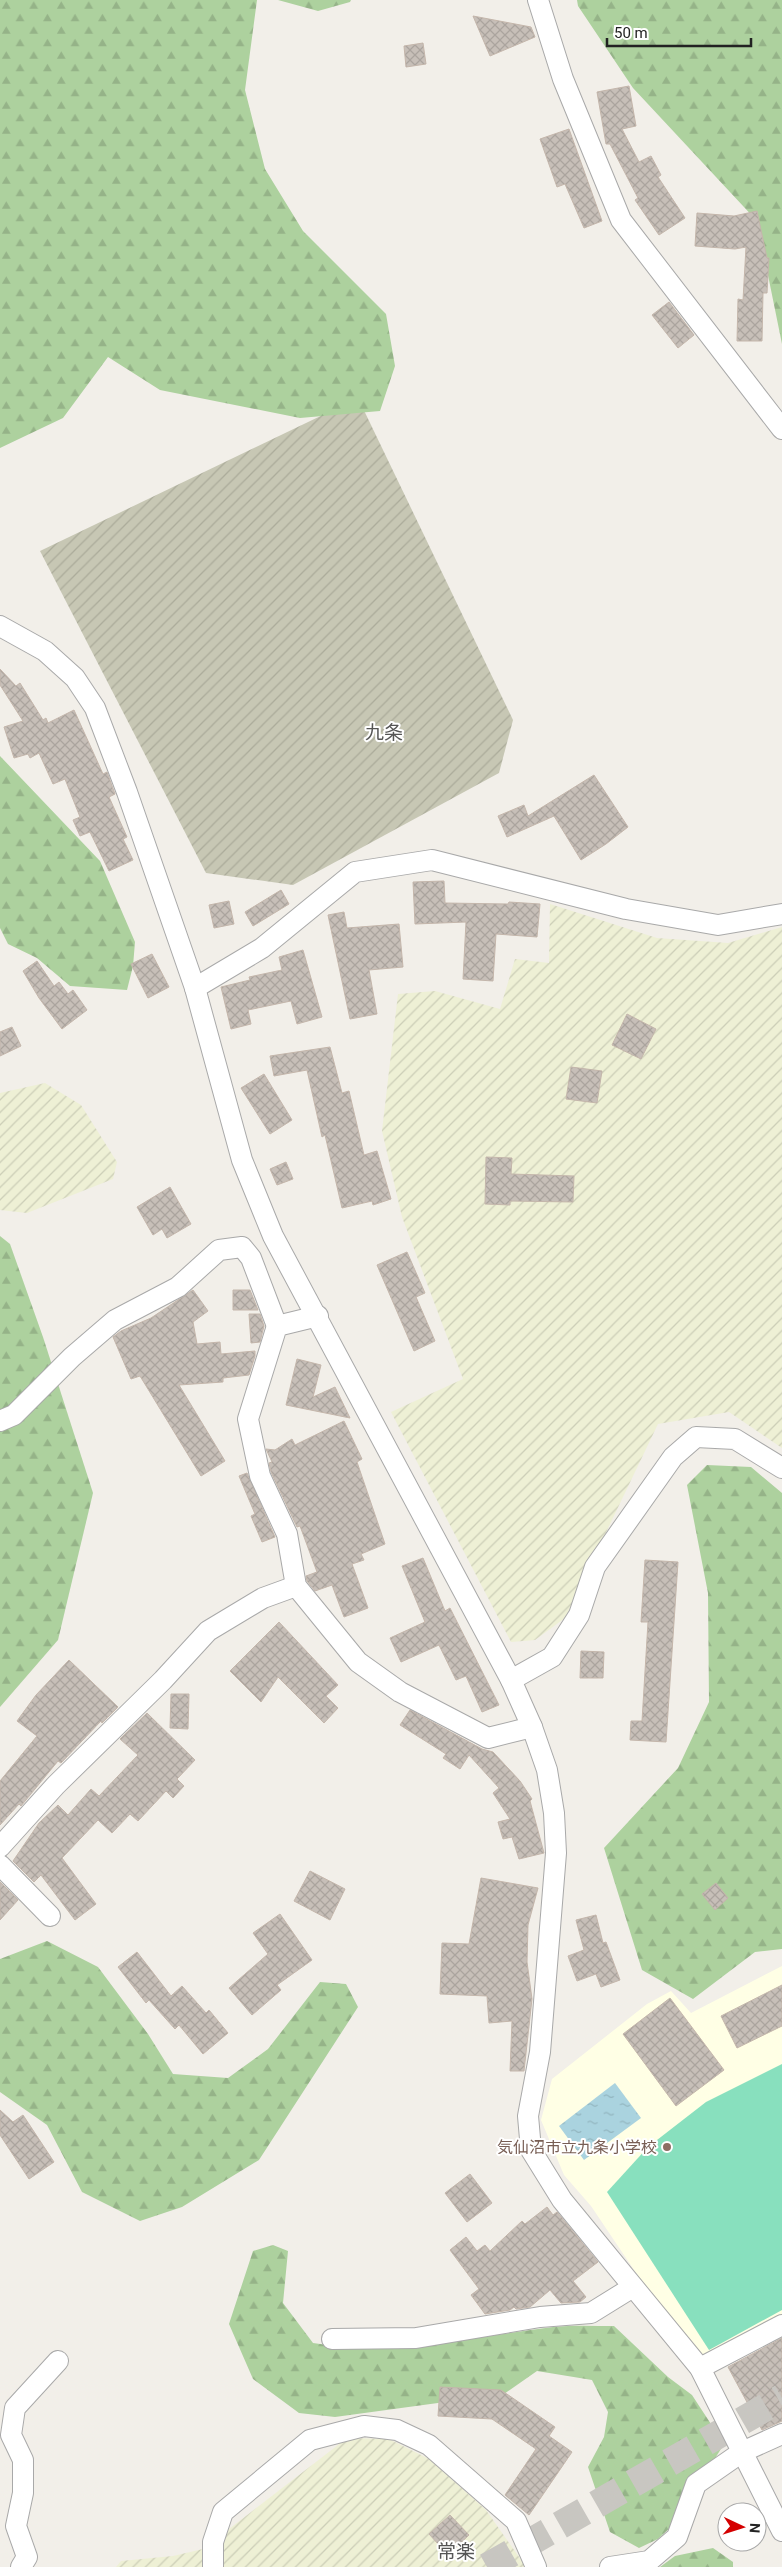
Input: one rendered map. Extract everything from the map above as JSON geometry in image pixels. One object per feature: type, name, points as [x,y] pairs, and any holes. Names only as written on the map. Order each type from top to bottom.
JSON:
[{"type":"street","points":[[538,0],[563,79],[621,220],[782,429]]},
{"type":"street","points":[[0,626],[45,651],[75,678],[95,708],[127,792],[195,988],[242,1160],[273,1236],[318,1316],[511,1680],[532,1727],[546,1770],[554,1813],[556,1853],[540,2052],[528,2116],[531,2150],[562,2200],[700,2368],[742,2452],[773,2493],[782,2531]]},
{"type":"street","points":[[195,988],[262,948],[355,872],[432,860],[626,910],[718,925],[782,914]]},
{"type":"street","points":[[0,1421],[14,1415],[72,1357],[115,1320],[178,1287],[219,1250],[242,1247],[251,1258],[277,1326],[248,1419],[260,1476],[287,1534],[296,1586],[358,1662],[400,1692],[488,1738],[532,1727]]},
{"type":"street","points":[[277,1326],[318,1316]]},
{"type":"street","points":[[511,1680],[552,1657],[580,1614],[595,1567],[673,1457],[696,1437],[735,1439],[782,1468]]},
{"type":"street","points":[[0,1847],[56,1785],[163,1680],[208,1632],[263,1598],[296,1586]]},
{"type":"street","points":[[0,1865],[50,1916]]},
{"type":"street","points":[[332,2339],[416,2338],[540,2317],[591,2313],[634,2287]]},
{"type":"street","points":[[700,2368],[782,2325]]},
{"type":"street","points":[[21,2567],[28,2557],[16,2526],[23,2493],[23,2460],[11,2435],[15,2408],[58,2361]]},
{"type":"street","points":[[213,2567],[213,2542],[224,2512],[310,2440],[364,2426],[397,2430],[429,2445],[516,2520],[536,2567]]},
{"type":"street","points":[[610,2567],[649,2561],[677,2537],[696,2484],[742,2452],[782,2434]]},
{"type":"shaded area","points":[[358,398],[513,720],[499,773],[293,885],[206,873],[40,551]]},
{"type":"shaded area","points":[[550,904],[657,938],[728,943],[782,927],[782,1448],[729,1412],[658,1424],[565,1618],[535,1640],[511,1642],[391,1412],[463,1379],[402,1217],[382,1131],[398,994],[435,991],[500,1009],[515,959],[549,963]]},
{"type":"shaded area","points":[[45,1083],[81,1105],[117,1162],[113,1179],[27,1213],[0,1210],[0,1093]]},
{"type":"shaded area","name":"気仙沼市立九条小学校","points":[[782,1966],[782,2325],[700,2368],[591,2206],[564,2175],[541,2120],[552,2079],[647,2004],[671,1991],[691,2013]]},
{"type":"shaded area","points":[[347,2438],[389,2439],[429,2459],[486,2510],[526,2567],[116,2567],[121,2561],[173,2556],[203,2549]]},
{"type":"green space","points":[[0,0],[257,0],[245,90],[265,169],[303,231],[386,314],[395,366],[380,411],[300,418],[160,390],[108,357],[63,418],[0,448]]},
{"type":"green space","points":[[278,0],[351,0],[350,2],[318,11]]},
{"type":"green space","points":[[577,0],[782,0],[782,344],[757,221],[633,88],[578,6]]},
{"type":"green space","points":[[0,756],[100,861],[135,942],[133,966],[127,990],[70,986],[37,958],[8,944],[0,928]]},
{"type":"green space","points":[[0,1236],[10,1244],[43,1337],[93,1493],[58,1640],[0,1707]]},
{"type":"green space","points":[[707,1465],[751,1467],[782,1493],[782,1949],[755,1952],[693,1999],[642,1970],[604,1848],[678,1768],[709,1702],[708,1593],[687,1485]]},
{"type":"green space","points":[[47,1941],[98,1967],[148,2034],[173,2074],[228,2078],[268,2049],[320,1982],[346,1984],[358,2007],[259,2160],[182,2207],[140,2221],[82,2192],[47,2125],[0,2092],[0,1959]]},
{"type":"green space","points":[[782,2064],[782,2310],[709,2350],[607,2192],[648,2147],[706,2102]]},
{"type":"green space","points":[[273,2245],[288,2251],[283,2303],[313,2343],[373,2347],[403,2346],[433,2344],[553,2327],[614,2326],[668,2377],[692,2395],[724,2444],[674,2524],[658,2539],[639,2548],[610,2532],[588,2467],[604,2437],[608,2412],[592,2380],[537,2371],[504,2394],[335,2417],[299,2413],[253,2379],[229,2324],[253,2251]]},
{"type":"green space","points":[[713,2548],[733,2562],[733,2567],[660,2567],[675,2556]]},
{"type":"water","points":[[615,2083],[641,2118],[584,2160],[559,2126]]},
{"type":"building","points":[[473,16],[531,27],[535,37],[490,56]]},
{"type":"building","points":[[423,43],[426,64],[406,67],[404,46]]},
{"type":"building","points":[[629,86],[636,126],[622,129],[639,162],[651,156],[661,175],[658,177],[685,218],[659,235],[635,200],[638,198],[610,144],[606,144],[597,92]]},
{"type":"building","points":[[569,129],[602,221],[584,228],[565,184],[557,187],[540,139]]},
{"type":"building","points":[[757,211],[767,258],[769,258],[767,293],[763,293],[762,341],[737,341],[738,299],[743,300],[746,247],[735,249],[695,246],[697,213],[734,216]]},
{"type":"building","points":[[669,302],[694,335],[678,348],[652,315]]},
{"type":"building","points":[[0,669],[16,686],[20,683],[43,720],[46,718],[48,723],[74,710],[103,774],[107,772],[115,794],[109,797],[127,837],[123,839],[133,860],[109,871],[90,832],[80,836],[73,820],[80,817],[65,779],[53,784],[39,753],[30,758],[28,754],[14,758],[4,727],[23,721],[0,685]]},
{"type":"building","points":[[594,775],[628,827],[606,844],[581,860],[554,816],[507,837],[498,816],[524,805],[528,816]]},
{"type":"building","points":[[444,881],[445,903],[508,904],[509,902],[540,904],[537,937],[496,934],[493,981],[463,979],[466,922],[415,924],[413,882]]},
{"type":"building","points":[[281,890],[289,904],[253,926],[245,912]]},
{"type":"building","points":[[229,901],[234,924],[214,928],[209,905]]},
{"type":"building","points":[[344,912],[347,928],[399,924],[403,967],[369,970],[377,1014],[350,1019],[328,915]]},
{"type":"building","points":[[303,950],[322,1017],[297,1024],[291,1001],[248,1010],[251,1024],[231,1029],[221,987],[250,980],[249,977],[282,970],[279,957]]},
{"type":"building","points":[[152,954],[169,987],[148,998],[131,964]]},
{"type":"building","points":[[37,961],[54,986],[59,982],[68,994],[73,990],[87,1010],[62,1029],[39,998],[23,971]]},
{"type":"building","points":[[627,1014],[656,1029],[641,1059],[612,1045]]},
{"type":"building","points":[[12,1027],[21,1046],[0,1056],[0,1032]]},
{"type":"building","points":[[330,1047],[342,1093],[349,1091],[364,1155],[377,1151],[391,1199],[373,1205],[372,1201],[342,1208],[325,1135],[322,1137],[307,1070],[274,1076],[270,1056]]},
{"type":"building","points":[[571,1067],[602,1071],[597,1103],[566,1099]]},
{"type":"building","points":[[264,1074],[292,1120],[270,1134],[241,1088]]},
{"type":"building","points":[[486,1157],[512,1158],[511,1174],[574,1176],[573,1202],[510,1201],[510,1205],[485,1204]]},
{"type":"building","points":[[286,1162],[293,1179],[277,1185],[270,1169]]},
{"type":"building","points":[[170,1187],[191,1224],[167,1238],[162,1229],[153,1235],[137,1207]]},
{"type":"building","points":[[407,1252],[425,1293],[416,1297],[435,1341],[414,1351],[377,1265]]},
{"type":"building","points":[[193,1290],[208,1311],[193,1322],[197,1344],[220,1342],[221,1354],[255,1351],[249,1375],[223,1378],[223,1382],[179,1385],[225,1461],[201,1476],[140,1376],[131,1379],[113,1337],[121,1331],[151,1318]]},
{"type":"building","points":[[233,1290],[250,1290],[258,1310],[233,1310]]},
{"type":"building","points":[[249,1314],[260,1314],[264,1326],[260,1342],[251,1343]]},
{"type":"building","points":[[297,1359],[321,1365],[313,1397],[335,1387],[350,1418],[286,1405]]},
{"type":"building","points":[[344,1421],[362,1459],[357,1462],[385,1544],[361,1554],[364,1560],[352,1564],[368,1608],[344,1617],[332,1585],[315,1591],[307,1581],[306,1576],[317,1572],[300,1526],[297,1527],[271,1472],[269,1463],[272,1462],[266,1449],[275,1450],[292,1439],[295,1445]]},
{"type":"building","points":[[247,1473],[275,1537],[262,1542],[251,1516],[255,1514],[239,1476]]},
{"type":"building","points":[[423,1558],[445,1611],[450,1608],[499,1705],[482,1712],[466,1676],[456,1680],[439,1645],[401,1662],[390,1638],[425,1622],[402,1566]]},
{"type":"building","points":[[645,1560],[678,1562],[666,1742],[630,1740],[631,1721],[642,1721],[648,1622],[641,1622]]},
{"type":"building","points":[[279,1622],[338,1685],[326,1696],[338,1708],[324,1723],[278,1677],[261,1702],[230,1671]]},
{"type":"building","points":[[581,1651],[604,1652],[603,1678],[580,1678]]},
{"type":"building","points":[[69,1660],[118,1707],[102,1723],[101,1721],[61,1763],[58,1761],[21,1806],[19,1804],[0,1825],[0,1781],[37,1736],[17,1721],[36,1695]]},
{"type":"building","points":[[171,1694],[189,1694],[188,1729],[170,1728]]},
{"type":"building","points":[[410,1710],[482,1749],[493,1752],[520,1781],[532,1799],[530,1801],[544,1853],[519,1859],[512,1837],[503,1839],[498,1822],[510,1819],[493,1793],[499,1788],[469,1755],[460,1769],[443,1758],[446,1754],[400,1725]]},
{"type":"building","points":[[147,1713],[195,1760],[177,1779],[184,1786],[173,1798],[166,1791],[138,1821],[130,1814],[112,1833],[98,1820],[62,1858],[96,1904],[75,1920],[41,1875],[34,1882],[13,1861],[39,1823],[58,1805],[68,1815],[91,1789],[99,1796],[138,1755],[120,1739]]},
{"type":"building","points":[[310,1871],[345,1889],[330,1920],[294,1901]]},
{"type":"building","points":[[481,1878],[538,1888],[528,1925],[527,1962],[532,1999],[524,2071],[510,2071],[512,2021],[489,2023],[487,1996],[440,1994],[442,1943],[469,1944]]},
{"type":"building","points":[[0,1882],[18,1900],[0,1920]]},
{"type":"building","points":[[716,1883],[728,1898],[715,1910],[702,1894]]},
{"type":"building","points":[[280,1914],[312,1960],[277,1985],[281,1990],[252,2015],[229,1988],[268,1954],[253,1933]]},
{"type":"building","points":[[596,1915],[603,1943],[606,1942],[620,1980],[601,1987],[596,1974],[577,1981],[568,1956],[584,1950],[576,1920]]},
{"type":"building","points":[[137,1952],[171,1996],[182,1986],[206,2013],[209,2010],[228,2033],[203,2054],[179,2025],[175,2029],[149,2000],[146,2003],[118,1967]]},
{"type":"building","points":[[782,1985],[782,2026],[737,2048],[721,2016]]},
{"type":"building","points":[[670,1998],[724,2070],[676,2106],[623,2034]]},
{"type":"building","points":[[0,2110],[13,2122],[23,2115],[54,2162],[29,2179],[0,2135]]},
{"type":"building","points":[[470,2174],[492,2203],[467,2222],[445,2193]]},
{"type":"building","points":[[547,2207],[553,2215],[557,2212],[598,2262],[573,2281],[586,2297],[580,2302],[561,2303],[550,2290],[530,2307],[516,2309],[514,2307],[510,2310],[485,2314],[471,2295],[479,2289],[450,2250],[466,2237],[477,2251],[485,2245],[490,2251],[522,2221],[525,2224]]},
{"type":"building","points":[[782,2338],[782,2421],[762,2430],[728,2367]]},
{"type":"building","points":[[440,2387],[501,2390],[555,2427],[549,2436],[572,2452],[529,2515],[505,2495],[536,2449],[492,2419],[438,2416]]},
{"type":"building","points":[[450,2515],[469,2535],[448,2555],[429,2534]]},
{"type":"tunnel","points":[[487,2567],[782,2398]]},
{"type":"place","name":"気仙沼市立九条小学校","points":[[667,2147]]},
{"type":"district","name":"九条","points":[[384,732]]},
{"type":"district","name":"常楽","points":[[456,2551]]}]
